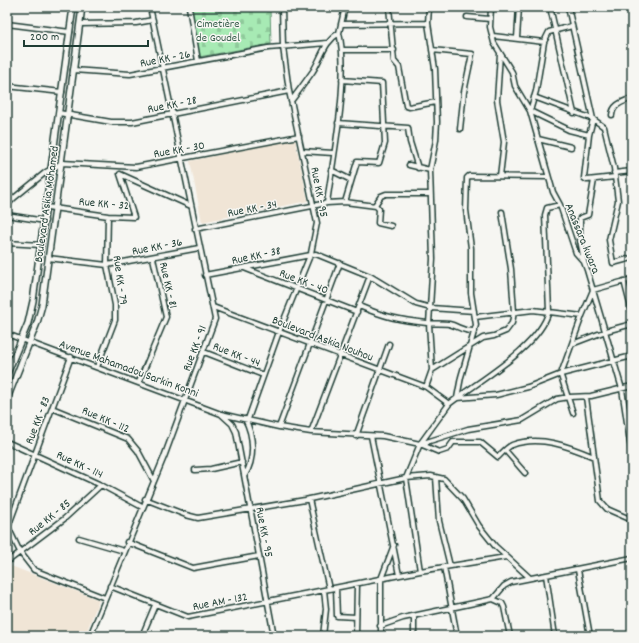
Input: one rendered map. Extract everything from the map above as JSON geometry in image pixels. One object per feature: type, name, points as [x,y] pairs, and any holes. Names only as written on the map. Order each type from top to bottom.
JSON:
[{"type":"main road","name":"Boulevard Askia Mohamed","points":[[7,374],[31,313],[47,207],[73,7]]},
{"type":"main road","name":"Boulevard Askia Mohamed","points":[[7,399],[39,316],[56,208],[82,7]]},
{"type":"street","name":"Rue KK - 91","points":[[90,636],[145,499],[154,481],[204,352],[215,319],[150,7]]},
{"type":"street","points":[[189,7],[198,61]]},
{"type":"street","name":"Rue KK - 95","points":[[246,419],[295,289],[311,254],[317,223],[312,207],[299,136],[288,91],[283,47],[282,7]]},
{"type":"street","points":[[327,203],[338,124],[343,50],[339,33],[345,7]]},
{"type":"street","points":[[389,7],[394,61],[398,66],[406,106],[409,107],[436,102]]},
{"type":"street","points":[[426,387],[432,370],[429,324],[433,259],[430,170],[436,140],[436,102],[432,50],[428,23],[429,7]]},
{"type":"street","name":"Anassara kwara","points":[[491,7],[490,19],[492,36],[500,54],[512,72],[515,86],[530,112],[553,192],[560,205],[576,252],[584,262],[593,290],[561,374]]},
{"type":"street","points":[[517,38],[519,7]]},
{"type":"street","points":[[558,7],[550,8],[574,113]]},
{"type":"street","points":[[568,7],[593,119],[589,134],[584,178],[587,180],[594,180],[632,171]]},
{"type":"street","points":[[467,17],[490,19]]},
{"type":"street","points":[[80,24],[136,23],[153,20]]},
{"type":"street","points":[[341,24],[428,23]]},
{"type":"street","points":[[7,24],[70,32]]},
{"type":"street","points":[[572,26],[548,33],[544,42],[530,112],[569,130],[589,134]]},
{"type":"street","points":[[291,101],[314,70],[327,43],[331,38],[339,33]]},
{"type":"street","points":[[492,36],[544,42]]},
{"type":"street","name":"Rue KK - 26","points":[[73,70],[123,75],[283,47],[327,43]]},
{"type":"street","points":[[343,50],[394,50]]},
{"type":"street","points":[[432,50],[472,54],[464,92],[460,129]]},
{"type":"street","points":[[500,54],[497,100],[504,142],[500,176]]},
{"type":"street","points":[[342,80],[382,83],[385,145],[380,162],[357,162],[345,202]]},
{"type":"street","points":[[7,86],[62,92]]},
{"type":"street","name":"Rue KK - 28","points":[[59,113],[68,116],[124,123],[288,91]]},
{"type":"street","points":[[534,97],[593,119],[604,127],[615,175],[618,203],[610,240],[613,263],[632,258]]},
{"type":"street","points":[[612,115],[612,108],[632,98]]},
{"type":"street","points":[[338,124],[408,128],[410,142],[418,168]]},
{"type":"street","name":"Rue KK - 30","points":[[62,164],[128,168],[181,160],[299,136]]},
{"type":"street","points":[[538,139],[571,147]]},
{"type":"street","points":[[302,151],[334,153]]},
{"type":"street","points":[[7,205],[52,169],[62,164]]},
{"type":"street","points":[[409,165],[430,170]]},
{"type":"street","points":[[331,170],[352,180]]},
{"type":"street","name":"Rue KK - 32","points":[[47,207],[108,216],[134,217],[120,174],[191,206]]},
{"type":"street","points":[[457,398],[461,377],[474,331],[475,317],[471,293],[471,248],[466,210],[466,179],[469,176],[548,177]]},
{"type":"street","points":[[584,262],[580,240],[580,218],[588,215],[594,180]]},
{"type":"street","points":[[7,194],[14,198]]},
{"type":"street","points":[[391,226],[378,223],[379,209],[375,205],[383,195],[430,194]]},
{"type":"street","name":"Rue KK - 34","points":[[196,229],[327,203],[345,202],[375,205]]},
{"type":"street","points":[[420,571],[409,506],[406,478],[420,444],[449,404],[478,385],[525,346],[543,325],[549,311],[545,214],[547,208],[560,205]]},
{"type":"street","points":[[432,370],[483,338],[494,336],[510,328],[514,312],[511,269],[502,212]]},
{"type":"street","points":[[7,215],[45,220]]},
{"type":"street","name":"Rue KK - 79","points":[[98,367],[115,320],[115,305],[107,266],[108,216]]},
{"type":"street","points":[[7,244],[41,246]]},
{"type":"street","name":"Rue KK - 36","points":[[48,258],[107,266],[199,248]]},
{"type":"street","points":[[311,254],[322,256],[370,276],[412,302],[431,308],[474,311]]},
{"type":"street","name":"Rue KK - 38","points":[[205,275],[311,254]]},
{"type":"street","name":"Rue KK - 81","points":[[139,382],[166,317],[153,258]]},
{"type":"street","points":[[279,427],[340,263]]},
{"type":"street","name":"Rue KK - 40","points":[[243,268],[357,312]]},
{"type":"street","points":[[311,432],[370,276]]},
{"type":"street","points":[[632,279],[593,290],[622,389],[632,456]]},
{"type":"street","points":[[624,281],[632,312]]},
{"type":"street","points":[[359,306],[382,316],[429,324],[447,324],[462,331],[474,331]]},
{"type":"street","name":"Boulevard Askia Nouhou","points":[[213,307],[426,387],[449,404]]},
{"type":"street","points":[[475,317],[514,312],[549,311],[582,316]]},
{"type":"street","points":[[572,344],[606,331],[632,324]]},
{"type":"street","name":"Avenue Mahamadou Sarkin Konni","points":[[7,334],[185,399],[221,414],[232,424],[236,432]]},
{"type":"street","points":[[356,436],[389,344]]},
{"type":"street","name":"Rue KK - 44","points":[[204,352],[263,375]]},
{"type":"street","points":[[457,398],[496,395],[528,387],[561,374],[614,359],[632,356]]},
{"type":"street","name":"Rue KK - 83","points":[[71,358],[8,522],[9,532],[20,552],[34,570],[105,598]]},
{"type":"street","points":[[561,374],[573,413]]},
{"type":"street","points":[[420,444],[468,429],[522,420],[557,400],[569,397],[586,397],[632,386]]},
{"type":"street","points":[[586,397],[601,505],[632,520]]},
{"type":"street","name":"Rue KK - 112","points":[[52,408],[128,439],[138,451],[154,481]]},
{"type":"street","points":[[221,414],[279,427],[311,432],[356,436],[383,436],[420,444],[439,452],[448,449],[453,442],[480,442],[498,457],[510,445],[537,441],[567,446],[594,457]]},
{"type":"street","points":[[244,476],[250,466],[252,444],[251,430],[246,419]]},
{"type":"street","name":"Rue KK - 95","points":[[236,432],[249,509],[274,636]]},
{"type":"street","points":[[371,436],[394,544],[399,575]]},
{"type":"street","name":"Rue KK - 114","points":[[7,442],[101,484],[142,507]]},
{"type":"street","points":[[505,450],[525,473]]},
{"type":"street","points":[[196,470],[211,469],[242,462]]},
{"type":"street","points":[[436,476],[439,522],[450,566]]},
{"type":"street","points":[[145,499],[186,515],[198,518],[309,499],[406,478],[436,476],[444,479],[452,486],[470,508],[479,526],[506,557],[530,578]]},
{"type":"street","name":"Rue KK - 85","points":[[7,562],[64,519],[101,484]]},
{"type":"street","points":[[309,499],[329,589]]},
{"type":"street","points":[[79,538],[124,551]]},
{"type":"street","points":[[128,542],[193,568],[259,556]]},
{"type":"street","points":[[381,636],[381,579],[394,544]]},
{"type":"street","name":"Rue AM - 132","points":[[110,586],[188,617],[420,571],[506,557]]},
{"type":"street","points":[[380,626],[396,620],[493,599],[504,586],[530,578],[578,570],[632,558]]},
{"type":"street","points":[[444,567],[457,636]]},
{"type":"street","points":[[578,570],[590,636]]},
{"type":"street","points":[[546,575],[555,636]]},
{"type":"street","points":[[356,636],[357,584]]},
{"type":"street","points":[[336,588],[337,616],[356,617]]},
{"type":"street","points":[[323,636],[326,614],[324,590]]},
{"type":"street","points":[[493,599],[502,603],[504,607],[510,636]]},
{"type":"street","points":[[142,636],[155,604]]},
{"type":"street","points":[[414,616],[414,636]]},
{"type":"shaded area","points":[[295,139],[308,201],[202,222],[190,161]]},
{"type":"shaded area","points":[[11,566],[99,600],[85,636],[7,636],[7,569]]},
{"type":"green space","name":"Cimetière de Goudel","points":[[191,7],[270,7],[271,44],[199,57]]}]
